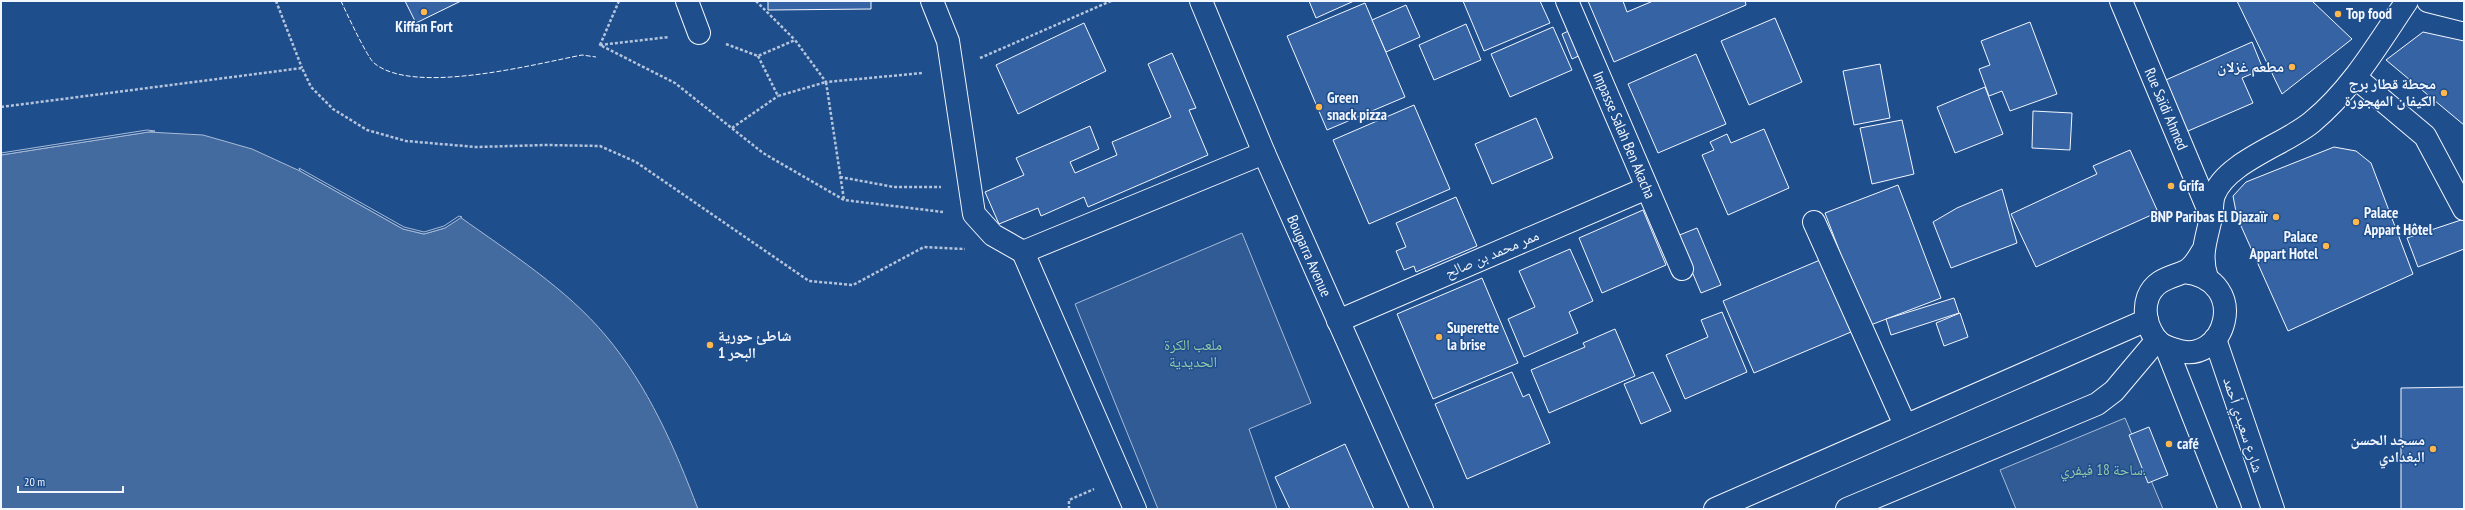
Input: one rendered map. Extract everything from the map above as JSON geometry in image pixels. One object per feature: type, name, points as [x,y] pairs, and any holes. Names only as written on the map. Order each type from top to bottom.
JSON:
[{"type":"street","points":[[687,1],[699,33]]},
{"type":"street","points":[[932,1],[948,41],[974,214],[993,235],[1023,252],[1135,509]]},
{"type":"street","name":"Bougarra Avenue","points":[[1201,1],[1264,154],[1422,509]]},
{"type":"street","name":"Impasse Salah Ben Akacha","points":[[1567,1],[1682,270]]},
{"type":"street","name":"Rue Saïdi Ahmed","points":[[2121,1],[2211,218]]},
{"type":"street","points":[[2207,278],[2202,264],[2202,252],[2211,218],[2214,195],[2232,171],[2312,123],[2356,78],[2407,1]]},
{"type":"street","points":[[2428,1],[2464,10]]},
{"type":"street","points":[[2356,78],[2425,136],[2464,209]]},
{"type":"street","points":[[1023,252],[1264,154]]},
{"type":"street","name":"ممر محمد بن صالح","points":[[1338,321],[1647,188]]},
{"type":"street","points":[[1814,222],[1905,425]]},
{"type":"street","points":[[2202,252],[2195,263],[2184,272],[2163,279],[2154,287],[2148,297],[2147,320],[2161,343],[2230,509]]},
{"type":"street","points":[[2161,343],[2179,352],[2192,352],[2205,348],[2216,339],[2223,327],[2226,314],[2224,299],[2217,288],[2207,278],[2196,273],[2184,272]]},
{"type":"street","points":[[1714,509],[2147,320]]},
{"type":"street","name":"شارع سعيدي أحمد","points":[[2216,339],[2273,509]]},
{"type":"street","points":[[1847,509],[2097,404],[2114,391],[2161,343]]},
{"type":"path","points":[[276,1],[311,87],[333,109],[367,130],[406,141],[476,147],[546,144],[600,146],[636,162],[809,281],[853,285],[924,247],[967,249]]},
{"type":"path","points":[[600,45],[619,1]]},
{"type":"path","points":[[756,1],[795,40],[826,82],[844,200]]},
{"type":"path","points":[[732,128],[778,96],[826,82],[952,70],[1112,1]]},
{"type":"path","points":[[600,45],[699,33],[758,56],[778,96]]},
{"type":"path","points":[[758,56],[795,40]]},
{"type":"path","points":[[600,45],[675,83],[763,153],[844,200],[949,212]]},
{"type":"path","points":[[1,107],[302,68]]},
{"type":"path","points":[[840,177],[894,186],[948,187]]},
{"type":"path","points":[[1069,509],[1069,500],[1100,486]]},
{"type":"green space","name":"ملعب الكرة الحديدية","points":[[1242,233],[1311,403],[1249,429],[1277,509],[1158,509],[1075,304]]},
{"type":"green space","name":"ساحة 18 فيفري.","points":[[2125,418],[2163,509],[2016,509],[2000,470]]},
{"type":"shaded area","points":[[148,132],[203,135],[252,149],[300,171],[403,229],[424,234],[445,228],[460,217],[556,287],[574,302],[606,336],[621,355],[648,397],[680,463],[698,509],[1,509],[1,155]]},
{"type":"pier","points":[[147,130],[155,131],[1,155],[1,153]]},
{"type":"pier","points":[[299,168],[404,227],[424,232],[444,226],[459,216],[462,217],[445,228],[424,234],[403,229],[300,171]]},
{"type":"building","name":"Kiffan Fort","points":[[405,1],[461,1],[416,23]]},
{"type":"building","points":[[768,1],[871,1],[871,9],[768,10]]},
{"type":"building","points":[[1309,1],[1354,1],[1316,18]]},
{"type":"building","points":[[1463,1],[1540,1],[1550,23],[1484,51]]},
{"type":"building","points":[[1588,1],[1623,1],[1627,12],[1653,1],[1745,1],[1746,5],[1614,62]]},
{"type":"building","name":"مطعم غزلان","points":[[2237,1],[2312,1],[2352,39],[2282,94]]},
{"type":"building","points":[[1365,3],[1405,97],[1327,130],[1287,36]]},
{"type":"building","points":[[1406,5],[1420,37],[1386,52],[1372,20]]},
{"type":"building","points":[[1775,18],[1802,82],[1749,105],[1721,41]]},
{"type":"building","points":[[2030,22],[2057,94],[2010,111],[2002,91],[1989,96],[1979,69],[1990,65],[1981,41]]},
{"type":"building","points":[[1084,23],[1106,71],[1018,114],[996,65]]},
{"type":"building","points":[[1466,24],[1481,60],[1434,80],[1419,45]]},
{"type":"building","points":[[1553,27],[1572,70],[1510,97],[1491,54]]},
{"type":"building","points":[[1575,28],[1585,53],[1572,59],[1562,34]]},
{"type":"building","name":"محطة قطار برج الكيفان المهجورة","points":[[2423,32],[2464,41],[2464,125],[2386,60]]},
{"type":"building","points":[[2252,42],[2263,69],[2242,78],[2253,103],[2181,134],[2159,83]]},
{"type":"building","points":[[1172,53],[1196,108],[1189,110],[1208,155],[1088,207],[1084,197],[1041,216],[1038,208],[999,224],[985,192],[1024,175],[1016,158],[1090,126],[1099,149],[1070,162],[1075,173],[1117,155],[1112,142],[1171,117],[1148,64]]},
{"type":"building","points":[[1696,54],[1726,124],[1658,153],[1628,84]]},
{"type":"building","points":[[1880,64],[1890,118],[1854,125],[1843,71]]},
{"type":"building","points":[[1985,87],[2003,134],[1955,153],[1937,107]]},
{"type":"building","points":[[1414,105],[1450,189],[1369,224],[1333,140]]},
{"type":"building","points":[[2033,111],[2072,113],[2070,150],[2032,148]]},
{"type":"building","points":[[1536,118],[1553,158],[1492,184],[1475,144]]},
{"type":"building","points":[[1902,120],[1914,174],[1872,184],[1860,128]]},
{"type":"building","points":[[1764,129],[1789,188],[1728,215],[1702,155],[1714,150],[1710,142],[1727,134],[1731,143]]},
{"type":"building","name":"Palace Appart Hotel","points":[[2334,147],[2356,151],[2371,163],[2413,274],[2288,331],[2237,217],[2233,196],[2246,182]]},
{"type":"building","points":[[2130,150],[2158,212],[2036,267],[2011,214],[2097,174],[2093,166]]},
{"type":"building","points":[[1898,185],[1941,298],[1868,326],[1825,213]]},
{"type":"building","points":[[2002,189],[2017,243],[1951,268],[1933,222],[1957,208]]},
{"type":"building","points":[[1456,197],[1477,246],[1416,272],[1414,266],[1404,270],[1396,251],[1406,247],[1396,223]]},
{"type":"building","points":[[1643,210],[1666,265],[1602,293],[1579,238]]},
{"type":"building","points":[[2464,219],[2464,249],[2418,267],[2407,238]]},
{"type":"building","points":[[1697,228],[1721,285],[1701,293],[1677,236]]},
{"type":"building","points":[[1570,249],[1593,301],[1569,312],[1578,333],[1524,357],[1508,319],[1535,307],[1519,271]]},
{"type":"building","points":[[1820,260],[1851,332],[1754,373],[1723,301]]},
{"type":"building","points":[[1482,278],[1518,363],[1433,399],[1397,314]]},
{"type":"building","points":[[1954,298],[1959,313],[1891,335],[1886,319]]},
{"type":"building","points":[[1722,312],[1747,372],[1685,399],[1666,355],[1708,337],[1701,320]]},
{"type":"building","points":[[1960,313],[1968,337],[1944,346],[1936,323]]},
{"type":"building","points":[[1615,329],[1635,376],[1549,413],[1531,370],[1585,347],[1583,343]]},
{"type":"building","points":[[1512,372],[1523,397],[1529,394],[1550,443],[1467,479],[1435,404]]},
{"type":"building","points":[[1653,372],[1671,411],[1641,424],[1624,384]]},
{"type":"building","name":"مسجد الحسن البغدادي","points":[[2464,387],[2464,509],[2401,509],[2401,388]]},
{"type":"building","points":[[2149,427],[2168,475],[2148,483],[2129,435]]},
{"type":"building","points":[[1345,444],[1374,509],[1290,509],[1275,477]]},
{"type":"fence","points":[[341,1],[371,59],[374,63],[392,72],[416,77],[475,75],[582,55],[596,57]]},
{"type":"place","name":"Kiffan Fort","points":[[424,12]]},
{"type":"place","name":"Top food","points":[[2338,14]]},
{"type":"place","name":"مطعم غزلان","points":[[2292,67]]},
{"type":"place","name":"محطة قطار برج الكيفان المهجورة","points":[[2444,93]]},
{"type":"place","name":"Green snack pizza","points":[[1319,107]]},
{"type":"place","name":"Grifa","points":[[2171,186]]},
{"type":"place","name":"BNP Paribas El Djazaïr","points":[[2276,217]]},
{"type":"place","name":"Palace Appart Hôtel","points":[[2356,222]]},
{"type":"place","name":"Palace Appart Hotel","points":[[2326,246]]},
{"type":"place","name":"Superette la brise","points":[[1439,337]]},
{"type":"place","name":"شاطئ حورية البحر 1","points":[[710,345]]},
{"type":"place","name":"café","points":[[2169,444]]},
{"type":"place","name":"مسجد الحسن البغدادي","points":[[2433,449]]}]
